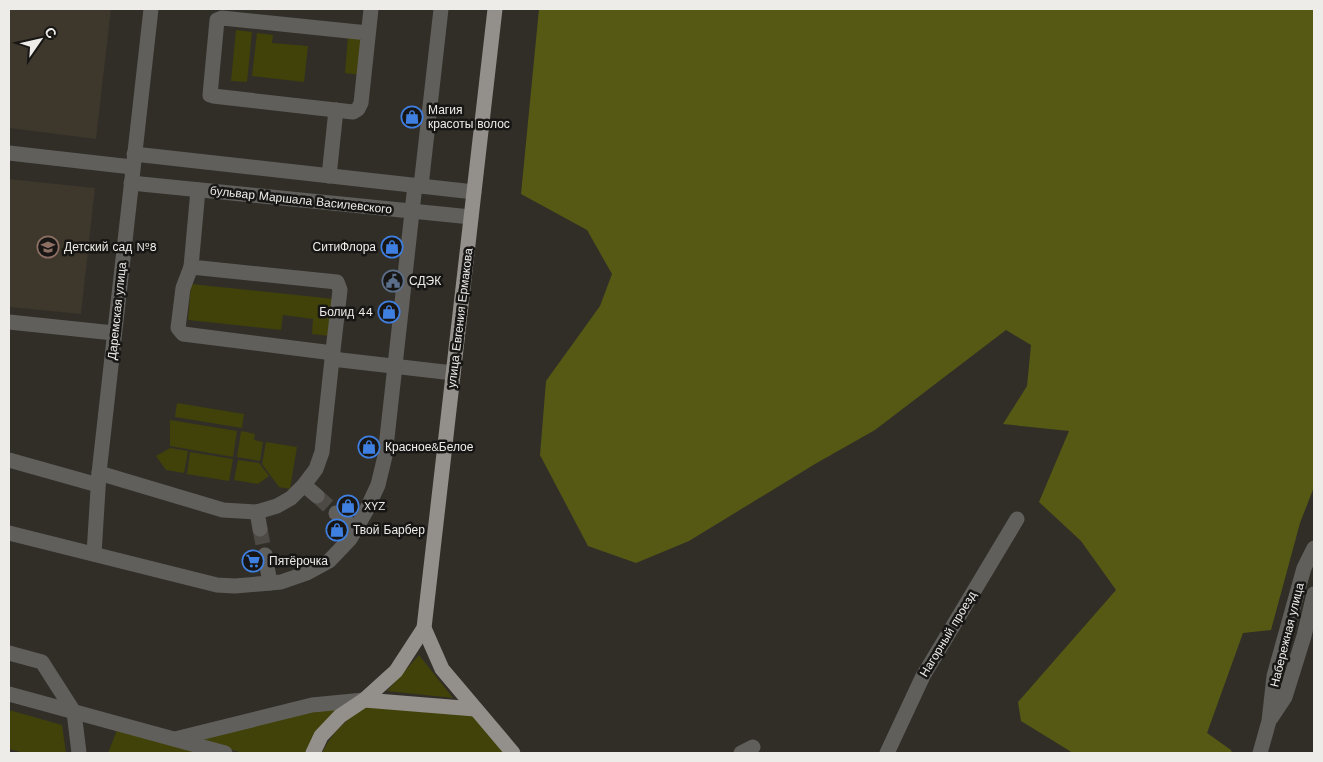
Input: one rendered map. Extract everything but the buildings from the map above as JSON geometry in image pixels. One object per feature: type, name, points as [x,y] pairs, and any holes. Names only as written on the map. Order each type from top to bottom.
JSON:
[{"type":"main road","name":"улица Евгения Ермакова","points":[[313,753],[321,736],[340,716],[364,700],[396,671],[424,628],[495,9]]},
{"type":"main road","points":[[424,628],[442,669],[512,753]]},
{"type":"main road","points":[[364,700],[475,709]]},
{"type":"street","name":"Даремская улица","points":[[94,554],[99,479],[114,333],[151,9]]},
{"type":"street","points":[[368,34],[222,18],[217,20],[210,95],[352,112],[358,109],[361,103],[371,9]]},
{"type":"street","points":[[9,533],[217,585],[235,586],[281,582],[307,573],[329,561],[350,539],[378,485],[385,456],[413,211],[418,186],[441,9]]},
{"type":"street","points":[[329,176],[336,110]]},
{"type":"street","points":[[9,153],[329,176],[474,192]]},
{"type":"street","name":"бульвар Маршала Василевского","points":[[130,183],[472,217]]},
{"type":"street","points":[[198,190],[191,267],[182,288],[178,328],[184,334],[453,373]]},
{"type":"street","points":[[9,460],[99,479],[223,510],[257,512],[277,506],[291,498],[304,485],[316,469],[322,452],[340,290],[338,282],[191,267]]},
{"type":"street","points":[[9,322],[114,333]]},
{"type":"street","points":[[304,485],[317,496]]},
{"type":"street","points":[[257,512],[260,529]]},
{"type":"street","points":[[336,513],[356,529]]},
{"type":"street","name":"Нагорный проезд","points":[[887,753],[923,676],[1017,519]]},
{"type":"street","name":"Набережная улица","points":[[1260,753],[1269,721],[1274,676],[1304,568],[1314,548]]},
{"type":"street","points":[[265,555],[270,583]]},
{"type":"street","points":[[1278,708],[1280,680],[1307,585],[1314,587]]},
{"type":"street","points":[[1269,721],[1284,697],[1304,636],[1314,594]]},
{"type":"street","points":[[9,653],[42,662],[74,712],[79,753]]},
{"type":"street","points":[[9,694],[225,753]]},
{"type":"street","points":[[173,739],[312,705],[364,700]]},
{"type":"shaded area","points":[[9,9],[111,9],[96,139],[9,128]]},
{"type":"shaded area","points":[[539,9],[1314,9],[1314,487],[1300,523],[1271,630],[1243,633],[1207,733],[1231,750],[1232,753],[1073,753],[1021,721],[1018,702],[1116,590],[1081,541],[1039,502],[1069,431],[1003,424],[1027,386],[1031,345],[1006,330],[875,430],[815,464],[689,541],[636,563],[588,546],[540,455],[546,381],[600,306],[612,274],[587,230],[521,194]]},
{"type":"shaded area","points":[[236,30],[252,32],[247,82],[231,81]]},
{"type":"shaded area","points":[[257,33],[273,35],[272,43],[308,46],[304,82],[252,76]]},
{"type":"shaded area","points":[[348,36],[364,38],[360,75],[345,73]]},
{"type":"shaded area","name":"Детский сад №8","points":[[9,179],[95,188],[81,314],[9,307]]},
{"type":"shaded area","points":[[191,284],[334,299],[330,336],[312,334],[313,319],[283,315],[281,330],[188,320]]},
{"type":"shaded area","points":[[177,403],[244,414],[242,428],[175,417]]},
{"type":"shaded area","points":[[170,420],[237,431],[233,457],[170,446]]},
{"type":"shaded area","points":[[241,431],[255,434],[254,440],[263,442],[260,461],[237,457]]},
{"type":"shaded area","points":[[266,442],[297,447],[290,489],[279,487],[262,464]]},
{"type":"shaded area","points":[[170,448],[188,451],[184,473],[166,470],[156,456]]},
{"type":"shaded area","points":[[190,452],[233,459],[229,481],[187,474]]},
{"type":"shaded area","points":[[238,460],[259,463],[269,476],[258,484],[234,480]]},
{"type":"shaded area","points":[[419,655],[453,698],[387,691]]},
{"type":"shaded area","points":[[367,705],[471,714],[505,753],[322,753],[336,732]]},
{"type":"shaded area","points":[[344,706],[308,753],[243,753],[195,740],[315,708]]},
{"type":"shaded area","points":[[9,710],[62,725],[66,753],[24,753],[9,749]]},
{"type":"shaded area","points":[[117,730],[204,753],[108,753]]},
{"type":"tunnel","points":[[317,496],[336,513]]},
{"type":"tunnel","points":[[260,529],[265,555]]},
{"type":"place","name":"Магия красоты волос","points":[[412,117]]},
{"type":"place","name":"Детский сад №8","points":[[48,247]]},
{"type":"place","name":"СитиФлора","points":[[392,247]]},
{"type":"place","name":"СДЭК","points":[[393,281]]},
{"type":"place","name":"Болид 44","points":[[389,312]]},
{"type":"place","name":"Красное&Белое","points":[[369,447]]},
{"type":"place","name":"XYZ","points":[[348,506]]},
{"type":"place","name":"Твой Барбер","points":[[337,530]]},
{"type":"place","name":"Пятёрочка","points":[[253,561]]}]
